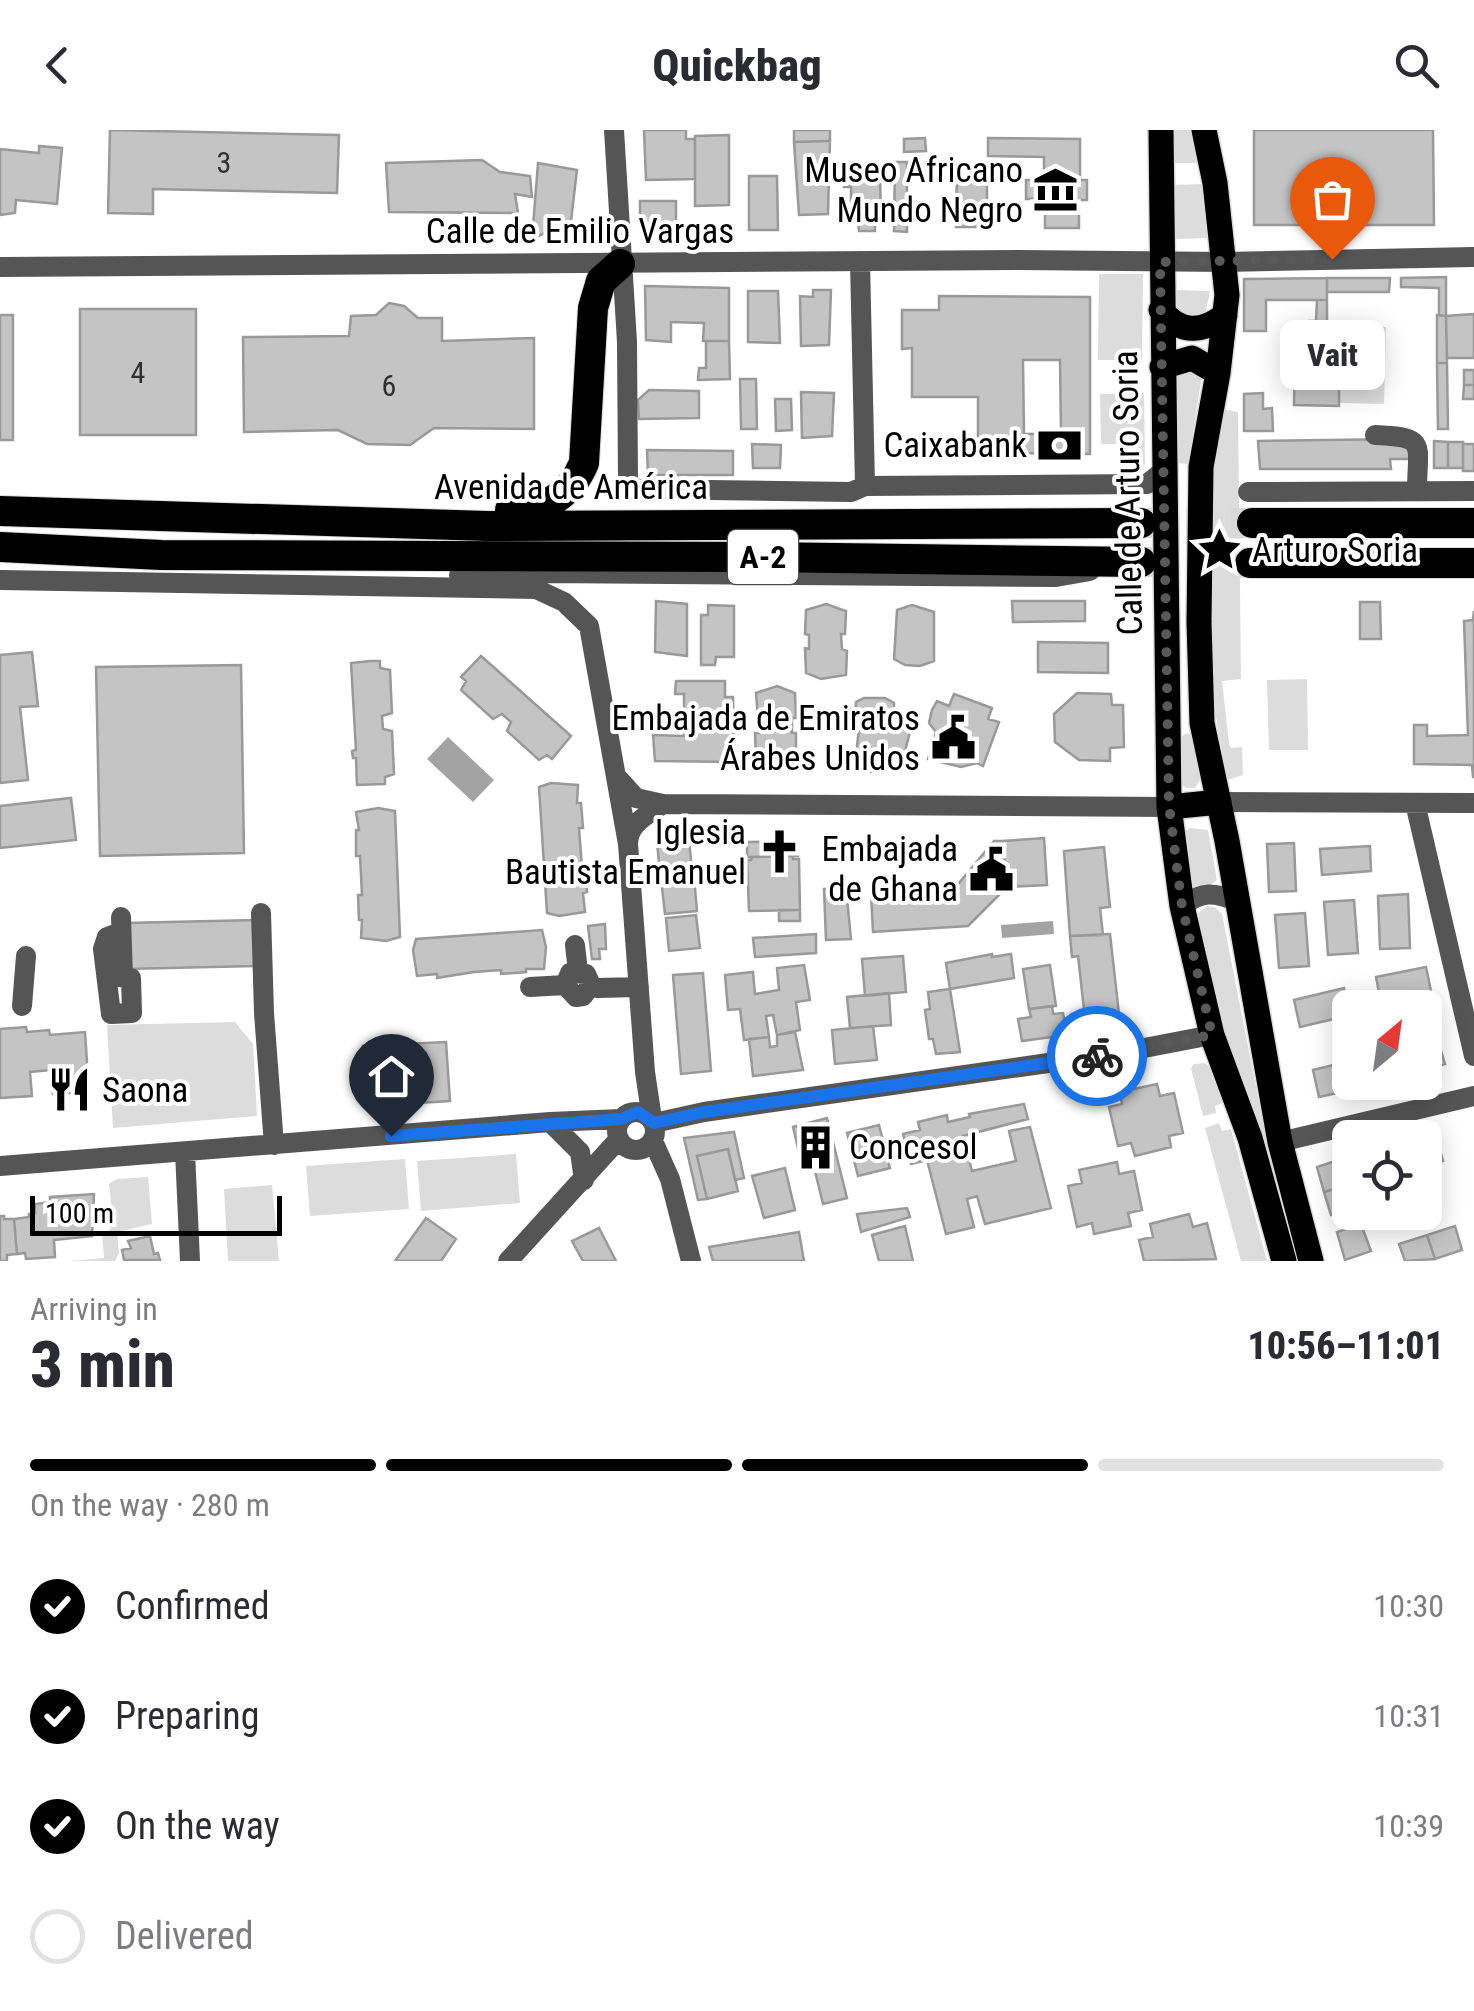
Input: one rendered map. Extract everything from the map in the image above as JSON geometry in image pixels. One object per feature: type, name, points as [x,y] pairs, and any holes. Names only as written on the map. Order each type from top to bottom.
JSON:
[{"type":"highway","points":[[374,523],[421,510],[524,510],[549,504],[566,494],[584,463],[593,308],[602,281],[620,264]]},
{"type":"highway","name":"Avenida de América","points":[[0,511],[488,526],[1141,523]]},
{"type":"highway","points":[[1252,523],[1474,522]]},
{"type":"highway","name":"Avenida de América","points":[[0,547],[161,555],[753,556],[1141,562]]},
{"type":"highway","points":[[1250,563],[1474,564]]},
{"type":"main road","name":"Calle de Arturo Soria","points":[[1160,130],[1169,806],[1182,906],[1212,1035],[1250,1138],[1284,1261]]},
{"type":"main road","name":"Calle de Arturo Soria","points":[[1204,130],[1225,262],[1225,315],[1201,467],[1198,622],[1202,723],[1280,1142],[1311,1261]]},
{"type":"main road","points":[[1161,310],[1182,328],[1202,330],[1225,315]]},
{"type":"main road","points":[[1162,367],[1192,358],[1218,373]]},
{"type":"main road","points":[[1169,806],[1219,802]]},
{"type":"street","points":[[614,130],[627,342],[628,482],[636,489],[851,492],[865,486],[1147,484],[1163,471]]},
{"type":"street","points":[[1160,262],[1474,257]]},
{"type":"street","points":[[860,261],[865,486]]},
{"type":"street","name":"Calle de Emilio Vargas","points":[[0,267],[1160,262]]},
{"type":"street","points":[[1375,435],[1408,436],[1413,441],[1418,448],[1417,490]]},
{"type":"street","points":[[1248,492],[1474,491]]},
{"type":"street","points":[[383,584],[476,573],[1056,578],[1141,562]]},
{"type":"street","points":[[0,580],[536,589],[564,602],[589,626],[628,844]]},
{"type":"street","points":[[1166,723],[1202,723]]},
{"type":"street","points":[[614,775],[636,798],[664,804],[1169,806]]},
{"type":"street","points":[[1219,802],[1474,802]]},
{"type":"street","points":[[1415,803],[1474,1056]]},
{"type":"street","points":[[664,804],[637,821],[628,834],[628,844],[645,1072],[653,1128],[691,1261]]},
{"type":"street","points":[[1182,906],[1198,894],[1216,893],[1236,901]]},
{"type":"street","points":[[261,913],[274,1145]]},
{"type":"street","points":[[118,926],[123,978],[131,978],[132,1013],[111,1014],[103,949],[107,937],[118,926]]},
{"type":"street","points":[[575,945],[583,982]]},
{"type":"street","points":[[22,1006],[26,956]]},
{"type":"street","points":[[530,987],[583,982],[639,987]]},
{"type":"street","points":[[653,1128],[704,1112],[1118,1053],[1212,1035]]},
{"type":"street","points":[[508,1261],[584,1180],[621,1127],[645,1072]]},
{"type":"street","points":[[1280,1142],[1474,1096]]},
{"type":"street","points":[[0,1166],[550,1122],[621,1127],[638,1112],[653,1128]]},
{"type":"street","points":[[550,1122],[580,1152],[584,1180]]},
{"type":"street","points":[[621,1127],[633,1150],[647,1147],[653,1128]]},
{"type":"street","points":[[185,1152],[190,1261]]},
{"type":"shaded area","points":[[1172,130],[1193,130],[1200,163],[1172,163]]},
{"type":"shaded area","points":[[1205,184],[1211,238],[1173,239],[1172,185]]},
{"type":"shaded area","points":[[1099,274],[1143,274],[1142,360],[1098,360]]},
{"type":"shaded area","points":[[1172,290],[1210,291],[1206,311],[1195,318],[1177,312],[1171,301]]},
{"type":"shaded area","points":[[1386,327],[1384,404],[1340,403],[1340,328]]},
{"type":"shaded area","points":[[1184,367],[1202,375],[1188,464],[1174,463],[1174,373]]},
{"type":"shaded area","points":[[1144,393],[1145,465],[1131,465],[1130,444],[1101,444],[1100,394]]},
{"type":"shaded area","points":[[1222,409],[1238,412],[1241,679],[1222,681],[1229,743],[1231,748],[1242,747],[1243,775],[1227,780],[1213,700],[1211,653],[1210,480]]},
{"type":"shaded area","points":[[1307,679],[1308,750],[1269,750],[1267,680]]},
{"type":"shaded area","points":[[1187,733],[1192,736],[1200,780],[1195,788],[1186,788],[1179,781],[1179,738]]},
{"type":"shaded area","points":[[448,737],[494,780],[473,802],[427,759]]},
{"type":"shaded area","points":[[1190,828],[1208,830],[1217,880],[1208,887],[1192,889],[1183,833]]},
{"type":"shaded area","points":[[1207,906],[1222,914],[1264,1128],[1301,1261],[1294,1261],[1211,995],[1195,916]]},
{"type":"shaded area","points":[[1053,921],[1054,934],[1002,938],[1001,925]]},
{"type":"shaded area","points":[[235,1022],[253,1044],[257,1116],[113,1128],[107,1025]]},
{"type":"shaded area","points":[[1204,1063],[1209,1066],[1223,1103],[1215,1106],[1216,1113],[1203,1116],[1191,1068]]},
{"type":"shaded area","points":[[1219,1123],[1222,1131],[1231,1129],[1267,1261],[1241,1261],[1205,1128]]},
{"type":"shaded area","points":[[516,1154],[520,1203],[421,1211],[417,1161]]},
{"type":"shaded area","points":[[405,1159],[409,1209],[310,1216],[306,1166]]},
{"type":"shaded area","points":[[148,1177],[152,1224],[117,1232],[119,1253],[115,1261],[70,1261],[104,1258],[102,1233],[110,1230],[113,1221],[109,1184],[117,1179]]},
{"type":"shaded area","points":[[272,1185],[279,1261],[228,1261],[224,1189]]},
{"type":"building","points":[[110,130],[339,135],[337,193],[153,189],[153,214],[108,213]]},
{"type":"building","points":[[644,130],[686,130],[686,139],[695,139],[695,179],[646,180]]},
{"type":"building","points":[[794,130],[830,130],[830,141],[794,142]]},
{"type":"building","points":[[1254,130],[1433,130],[1434,225],[1254,225]]},
{"type":"building","points":[[729,135],[729,205],[695,206],[695,136]]},
{"type":"building","points":[[925,138],[926,151],[904,152],[904,139]]},
{"type":"building","name":"Museo Africano Mundo Negro","points":[[988,138],[1080,139],[1080,180],[1087,180],[1087,200],[1079,200],[1079,228],[1045,228],[1045,199],[1026,199],[1026,180],[1044,180],[1044,157],[988,156]]},
{"type":"building","points":[[830,141],[828,214],[799,215],[794,142]]},
{"type":"building","points":[[39,146],[62,148],[57,204],[16,200],[15,213],[0,215],[0,149],[39,153]]},
{"type":"building","points":[[482,160],[500,172],[530,176],[532,197],[515,194],[518,213],[389,212],[386,163]]},
{"type":"building","points":[[895,162],[907,162],[907,232],[894,231]]},
{"type":"building","points":[[538,163],[577,170],[571,221],[532,239]]},
{"type":"building","points":[[845,166],[866,166],[866,171],[880,172],[881,220],[875,221],[875,231],[859,231],[858,220],[851,219],[851,187],[844,187]]},
{"type":"building","points":[[957,167],[987,167],[987,227],[956,227]]},
{"type":"building","points":[[749,176],[777,176],[778,230],[749,230]]},
{"type":"building","points":[[640,201],[676,201],[676,230],[640,230]]},
{"type":"building","points":[[1446,277],[1446,316],[1439,315],[1439,288],[1401,287],[1401,278]]},
{"type":"building","points":[[1327,278],[1390,278],[1389,292],[1327,292]]},
{"type":"building","points":[[1327,278],[1327,300],[1266,300],[1266,331],[1244,331],[1244,279]]},
{"type":"building","points":[[645,286],[729,288],[729,341],[703,341],[704,323],[671,322],[671,342],[646,340]]},
{"type":"building","points":[[813,290],[831,290],[829,345],[801,346],[800,296],[813,297]]},
{"type":"building","points":[[748,291],[778,291],[780,343],[748,342]]},
{"type":"building","points":[[939,296],[1090,297],[1090,454],[978,453],[978,397],[912,397],[912,348],[902,349],[902,310],[939,310]],"holes":[[[1023,360],[1060,360],[1061,434],[1024,434]]]},
{"type":"building","points":[[1317,300],[1327,300],[1327,342],[1308,342],[1309,321],[1316,321]]},
{"type":"building","points":[[389,303],[404,306],[418,318],[442,318],[442,341],[534,338],[534,429],[434,428],[410,445],[367,444],[338,430],[244,432],[243,337],[349,336],[351,316],[376,315]]},
{"type":"building","points":[[80,309],[196,309],[196,435],[80,435]]},
{"type":"building","points":[[1474,314],[1474,358],[1447,358],[1446,316]]},
{"type":"building","points":[[0,315],[13,315],[13,440],[0,440]]},
{"type":"building","points":[[1437,315],[1446,316],[1447,363],[1437,363]]},
{"type":"building","points":[[706,341],[729,341],[730,379],[698,380],[699,368],[706,368]]},
{"type":"building","points":[[1295,342],[1339,343],[1339,406],[1294,405]]},
{"type":"building","points":[[1437,363],[1447,363],[1448,429],[1438,429]]},
{"type":"building","points":[[1464,370],[1474,370],[1474,385],[1464,385]]},
{"type":"building","points":[[740,379],[756,379],[757,429],[741,429]]},
{"type":"building","points":[[1464,385],[1474,385],[1474,399],[1463,399]]},
{"type":"building","points":[[649,390],[699,391],[699,418],[639,419],[638,400]]},
{"type":"building","points":[[801,392],[834,393],[832,436],[802,438]]},
{"type":"building","points":[[1263,393],[1263,409],[1272,408],[1273,431],[1244,431],[1244,394]]},
{"type":"building","points":[[775,399],[791,399],[792,430],[776,431]]},
{"type":"building","points":[[1403,439],[1412,459],[1390,459],[1391,469],[1260,469],[1258,441]]},
{"type":"building","points":[[1434,441],[1448,442],[1448,468],[1434,468]]},
{"type":"building","points":[[1448,442],[1463,442],[1463,468],[1448,468]]},
{"type":"building","points":[[752,444],[781,445],[780,468],[753,468]]},
{"type":"building","points":[[1463,444],[1474,444],[1474,471],[1463,471]]},
{"type":"building","points":[[647,450],[733,451],[733,475],[648,475]]},
{"type":"building","points":[[656,601],[687,604],[687,656],[655,652]]},
{"type":"building","points":[[1012,601],[1085,601],[1085,621],[1013,622]]},
{"type":"building","points":[[1360,602],[1380,602],[1381,639],[1360,639]]},
{"type":"building","points":[[826,604],[846,611],[845,634],[841,634],[842,649],[847,651],[846,675],[821,679],[806,673],[806,610]]},
{"type":"building","points":[[708,605],[734,606],[734,657],[716,657],[715,665],[701,665],[701,615],[708,615]]},
{"type":"building","points":[[912,605],[934,612],[934,661],[920,666],[894,659],[897,610]]},
{"type":"building","points":[[1474,611],[1473,777],[1472,765],[1414,764],[1414,725],[1427,725],[1427,736],[1468,735],[1464,621],[1473,620]]},
{"type":"building","points":[[1038,642],[1108,643],[1108,673],[1038,672]]},
{"type":"building","points":[[32,652],[38,706],[20,707],[28,780],[0,783],[0,655]]},
{"type":"building","points":[[481,656],[571,736],[552,759],[547,755],[539,760],[507,731],[511,722],[502,714],[493,719],[461,690],[466,681],[461,677]]},
{"type":"building","points":[[380,661],[380,668],[390,670],[392,713],[382,716],[383,729],[392,731],[394,774],[385,777],[385,784],[357,785],[352,751],[356,750],[351,663]]},
{"type":"building","points":[[241,665],[244,853],[100,856],[96,667]]},
{"type":"building","points":[[676,681],[725,681],[725,697],[733,697],[735,762],[655,761],[653,735],[684,736],[684,694],[675,694]]},
{"type":"building","points":[[777,686],[795,693],[792,733],[796,733],[796,757],[776,764],[756,757],[755,733],[759,733],[756,693]]},
{"type":"building","points":[[1077,693],[1111,694],[1112,705],[1123,705],[1124,747],[1110,748],[1110,761],[1079,760],[1055,742],[1054,714]]},
{"type":"building","points":[[954,694],[992,708],[988,719],[999,722],[983,766],[977,763],[961,767],[928,759],[936,732],[929,723],[932,710],[937,701],[949,706]]},
{"type":"building","points":[[885,698],[894,703],[894,715],[905,715],[911,728],[904,755],[894,755],[894,766],[885,771],[870,772],[855,765],[859,728],[855,728],[856,702]]},
{"type":"building","points":[[551,783],[578,785],[587,892],[583,893],[585,912],[559,916],[547,913],[539,787]]},
{"type":"building","points":[[71,798],[76,840],[0,848],[0,806]]},
{"type":"building","points":[[378,808],[395,811],[400,937],[386,941],[361,938],[359,920],[358,895],[362,895],[360,856],[356,856],[356,812]]},
{"type":"building","points":[[1044,838],[1047,885],[1007,887],[1003,841]]},
{"type":"building","points":[[689,840],[692,870],[660,874],[657,842]]},
{"type":"building","points":[[798,841],[798,856],[747,857],[747,842]]},
{"type":"building","points":[[994,841],[1003,841],[1007,887],[968,926],[873,932],[871,894],[954,889]]},
{"type":"building","points":[[1294,843],[1296,891],[1269,892],[1267,844]]},
{"type":"building","points":[[1370,846],[1371,871],[1322,875],[1320,849]]},
{"type":"building","points":[[1104,847],[1110,907],[1100,908],[1103,935],[1070,936],[1064,851]]},
{"type":"building","points":[[793,856],[799,859],[800,910],[749,911],[747,860]]},
{"type":"building","points":[[694,876],[697,911],[665,914],[661,879]]},
{"type":"building","points":[[846,888],[851,939],[826,940],[824,889]]},
{"type":"building","points":[[1408,894],[1410,948],[1380,949],[1378,896]]},
{"type":"building","points":[[1354,900],[1358,953],[1328,955],[1324,902]]},
{"type":"building","points":[[779,910],[800,910],[800,921],[779,921]]},
{"type":"building","points":[[1305,913],[1309,966],[1279,968],[1275,915]]},
{"type":"building","points":[[696,915],[700,948],[669,951],[666,918]]},
{"type":"building","points":[[257,920],[258,966],[126,969],[125,923]]},
{"type":"building","points":[[605,924],[606,949],[599,949],[600,959],[592,959],[588,926]]},
{"type":"building","points":[[542,930],[546,947],[544,969],[437,978],[437,974],[417,976],[413,950],[416,939]]},
{"type":"building","points":[[816,934],[816,953],[755,957],[753,938]]},
{"type":"building","points":[[1110,934],[1120,1023],[1086,1027],[1078,956],[1072,957],[1070,936]]},
{"type":"building","points":[[1011,954],[1014,978],[950,989],[946,963]]},
{"type":"building","points":[[903,956],[906,992],[865,996],[862,959]]},
{"type":"building","points":[[804,965],[810,1000],[796,1002],[800,1030],[777,1035],[773,1015],[766,1016],[769,1037],[744,1040],[740,1009],[728,1010],[725,975],[753,972],[755,994],[779,990],[777,968]]},
{"type":"building","points":[[1050,965],[1056,1006],[1029,1009],[1023,969]]},
{"type":"building","points":[[1426,967],[1431,990],[1379,990],[1376,977]]},
{"type":"building","points":[[703,973],[711,1071],[681,1074],[673,975]]},
{"type":"building","points":[[950,989],[960,1052],[936,1054],[933,1039],[929,1039],[925,1010],[930,1009],[928,992]]},
{"type":"building","points":[[1332,991],[1332,1019],[1300,1027],[1294,1000]]},
{"type":"building","points":[[889,993],[891,1025],[850,1028],[847,997]]},
{"type":"building","points":[[1052,1006],[1053,1014],[1063,1013],[1067,1035],[1022,1041],[1018,1019],[1031,1017],[1029,1009]]},
{"type":"building","points":[[873,1026],[877,1060],[835,1064],[832,1030]]},
{"type":"building","points":[[26,1027],[27,1032],[49,1030],[50,1035],[85,1032],[89,1092],[53,1094],[51,1070],[30,1072],[32,1096],[0,1098],[0,1029]]},
{"type":"building","points":[[795,1032],[803,1070],[753,1076],[749,1039],[769,1037],[770,1047],[777,1046],[777,1035]]},
{"type":"building","points":[[446,1042],[450,1101],[368,1106],[363,1046]]},
{"type":"building","points":[[1332,1065],[1332,1094],[1319,1097],[1313,1070]]},
{"type":"building","points":[[1157,1084],[1160,1096],[1174,1093],[1183,1133],[1169,1136],[1171,1147],[1135,1156],[1131,1143],[1118,1146],[1109,1107],[1122,1104],[1120,1092]]},
{"type":"building","points":[[1024,1104],[1028,1119],[963,1136],[972,1171],[1016,1161],[1009,1131],[1030,1127],[1051,1208],[985,1224],[977,1196],[967,1199],[974,1227],[946,1234],[927,1160],[911,1164],[903,1134],[920,1130],[918,1122],[947,1115],[948,1122]]},
{"type":"building","name":"Concesol","points":[[827,1118],[847,1198],[823,1204],[814,1167],[803,1169],[793,1127]]},
{"type":"building","points":[[879,1125],[890,1168],[858,1176],[847,1133]]},
{"type":"building","points":[[734,1132],[744,1178],[735,1180],[728,1149],[697,1156],[707,1199],[698,1200],[684,1138]]},
{"type":"building","points":[[728,1149],[738,1191],[707,1199],[697,1156]]},
{"type":"building","points":[[1117,1162],[1119,1174],[1134,1171],[1142,1210],[1128,1213],[1131,1226],[1094,1234],[1092,1223],[1077,1227],[1068,1186],[1082,1183],[1079,1170]]},
{"type":"building","points":[[1332,1162],[1332,1190],[1324,1192],[1317,1167]]},
{"type":"building","points":[[785,1168],[795,1210],[764,1218],[752,1176]]},
{"type":"building","points":[[1332,1190],[1332,1215],[1331,1215],[1324,1192]]},
{"type":"building","points":[[94,1194],[92,1236],[54,1240],[55,1257],[26,1259],[25,1253],[17,1254],[14,1219],[29,1217],[35,1213],[35,1204],[50,1202],[50,1197]]},
{"type":"building","points":[[907,1208],[910,1217],[861,1232],[857,1214]]},
{"type":"building","points":[[1189,1214],[1193,1227],[1207,1223],[1216,1259],[1144,1261],[1139,1240],[1153,1237],[1150,1224]]},
{"type":"building","points":[[0,1216],[14,1219],[17,1254],[7,1255],[7,1261],[0,1261]]},
{"type":"building","points":[[426,1218],[456,1239],[441,1261],[395,1261]]},
{"type":"building","points":[[905,1226],[913,1261],[879,1261],[872,1235]]},
{"type":"building","points":[[1455,1226],[1462,1250],[1435,1259],[1427,1235]]},
{"type":"building","points":[[599,1228],[616,1261],[583,1261],[572,1241]]},
{"type":"building","points":[[1363,1230],[1371,1251],[1345,1260],[1337,1232]]},
{"type":"building","points":[[799,1232],[804,1261],[713,1261],[709,1247]]},
{"type":"building","points":[[1427,1235],[1435,1259],[1405,1261],[1399,1244]]},
{"type":"building","points":[[150,1236],[154,1254],[158,1253],[160,1260],[124,1260],[122,1250],[131,1248],[128,1241]]},
{"type":"tunnel","points":[[1141,523],[1252,523]]},
{"type":"tunnel","points":[[1141,562],[1250,563]]},
{"type":"way so far","points":[[1097,1056],[1212,1035],[1182,906],[1169,806],[1160,262],[1332,259]]},
{"type":"place","name":"Museo Africano Mundo Negro","points":[[1056,190]]},
{"type":"place","name":"Vait","points":[[1332,259]]},
{"type":"place","name":"Caixabank","points":[[1060,445]]},
{"type":"place","name":"Arturo Soria","points":[[1219,550]]},
{"type":"place","name":"Embajada de Emiratos Árabes Unidos","points":[[953,738]]},
{"type":"place","name":"Iglesia Bautista Emanuel","points":[[779,852]]},
{"type":"place","name":"Embajada de Ghana","points":[[991,869]]},
{"type":"place","name":"Saona","points":[[69,1090]]},
{"type":"place","name":"Concesol","points":[[816,1147]]},
{"type":"route","points":[[391,1136],[621,1119],[638,1112],[654,1123],[704,1112],[1097,1056]]}]
